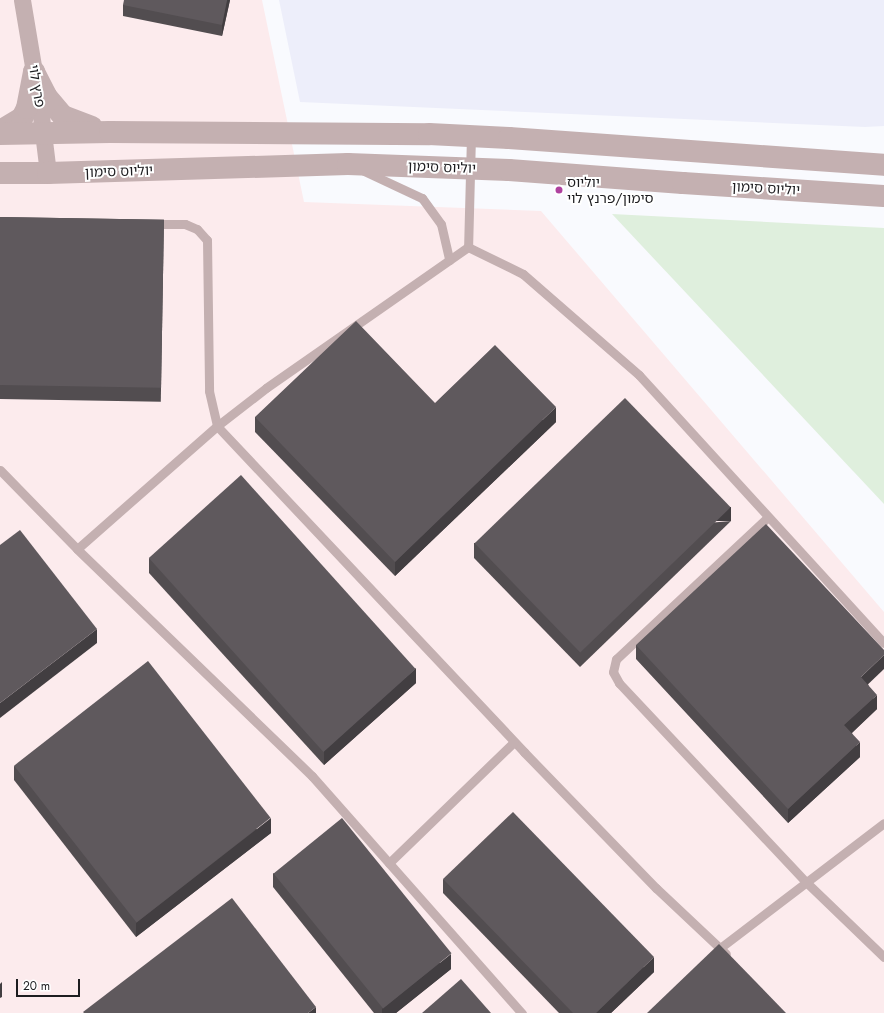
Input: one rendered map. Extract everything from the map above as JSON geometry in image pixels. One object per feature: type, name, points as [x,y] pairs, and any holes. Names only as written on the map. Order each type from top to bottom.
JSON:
[{"type":"street","name":"פרץ לוי","points":[[22,0],[44,132],[48,173]]},
{"type":"street","points":[[34,72],[46,96],[63,116],[72,121],[110,132]]},
{"type":"street","points":[[0,132],[22,118],[27,108],[34,72]]},
{"type":"street","points":[[0,132],[429,134],[884,165]]},
{"type":"street","name":"יוליוס סימון","points":[[0,173],[48,173],[348,164],[471,168],[884,196]]},
{"type":"lane","points":[[468,247],[471,136]]},
{"type":"lane","points":[[348,164],[422,198],[440,224],[449,260]]},
{"type":"lane","points":[[139,224],[185,224],[197,230],[207,240],[209,391],[217,426],[514,742],[656,888],[735,963]]},
{"type":"lane","points":[[77,549],[217,426],[266,388],[468,247]]},
{"type":"lane","points":[[468,247],[523,274],[639,375],[884,643]]},
{"type":"lane","points":[[0,470],[77,549],[312,776],[522,1013]]},
{"type":"lane","points":[[768,517],[616,659],[613,672],[619,683],[806,882],[884,958]]},
{"type":"lane","points":[[389,863],[514,742]]},
{"type":"lane","points":[[720,948],[884,823]]},
{"type":"shaded area","points":[[0,0],[262,0],[304,202],[541,211],[884,612],[884,1013],[0,1013]]},
{"type":"shaded area","points":[[279,0],[884,0],[884,126],[865,127],[300,102]]},
{"type":"green space","points":[[612,214],[884,228],[884,504]]},
{"type":"building","points":[[124,0],[227,0],[222,25],[123,5]]},
{"type":"building","points":[[0,217],[164,220],[161,388],[0,385]]},
{"type":"building","points":[[356,321],[435,403],[495,345],[556,407],[395,562],[255,417]]},
{"type":"building","points":[[625,398],[731,507],[580,653],[475,543]]},
{"type":"building","points":[[241,475],[416,669],[323,752],[149,558]]},
{"type":"building","points":[[766,524],[884,650],[884,655],[861,677],[877,695],[844,725],[860,742],[788,809],[636,645]]},
{"type":"building","points":[[20,530],[97,629],[0,703],[0,545]]},
{"type":"building","points":[[148,661],[271,818],[137,922],[14,766]]},
{"type":"building","points":[[513,812],[654,957],[596,1013],[573,1013],[443,879]]},
{"type":"building","points":[[342,818],[452,953],[383,1009],[274,873]]},
{"type":"building","points":[[232,898],[316,1007],[308,1013],[83,1012]]},
{"type":"building","points":[[719,944],[786,1013],[647,1013]]},
{"type":"building","points":[[461,979],[491,1013],[422,1013]]},
{"type":"place","name":"יוליוס סימון/פרנץ לוי","points":[[559,190]]}]
